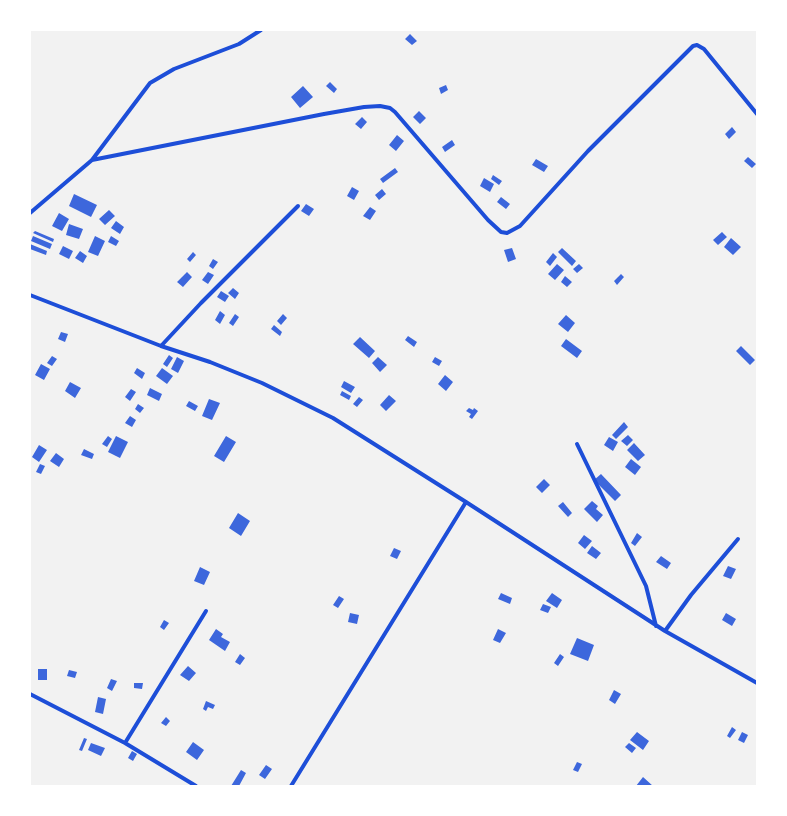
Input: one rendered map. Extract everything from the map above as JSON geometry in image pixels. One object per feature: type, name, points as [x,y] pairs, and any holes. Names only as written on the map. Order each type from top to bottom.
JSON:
[{"type":"street","points":[[30,213],[92,160],[150,83],[174,69],[239,44],[261,30]]},
{"type":"street","points":[[92,160],[324,114],[364,107],[380,106],[390,108],[395,112],[488,220],[500,232],[507,233],[520,226],[588,151],[693,46],[697,45],[704,49],[757,114]]},
{"type":"street","points":[[161,346],[298,206]]},
{"type":"street","points":[[30,295],[161,346],[210,362],[262,383],[332,418],[466,502],[664,632],[757,683]]},
{"type":"street","points":[[577,444],[646,586],[656,626]]},
{"type":"street","points":[[291,786],[466,502]]},
{"type":"street","points":[[664,632],[691,595],[738,539]]},
{"type":"street","points":[[125,743],[206,611]]},
{"type":"street","points":[[30,694],[125,743],[196,786]]},
{"type":"building","points":[[410,34],[417,41],[412,45],[405,39]]},
{"type":"building","points":[[330,82],[337,89],[334,93],[326,86]]},
{"type":"building","points":[[446,85],[448,90],[441,94],[439,88]]},
{"type":"building","points":[[303,86],[313,97],[300,108],[291,97]]},
{"type":"building","points":[[419,111],[426,118],[420,124],[413,117]]},
{"type":"building","points":[[362,117],[367,122],[361,129],[355,124]]},
{"type":"building","points":[[732,127],[736,132],[729,139],[725,134]]},
{"type":"building","points":[[397,135],[404,141],[396,151],[389,145]]},
{"type":"building","points":[[452,140],[455,145],[445,152],[442,147]]},
{"type":"building","points":[[748,157],[756,164],[752,168],[744,161]]},
{"type":"building","points":[[536,159],[548,166],[544,172],[532,165]]},
{"type":"building","points":[[395,168],[398,172],[383,183],[380,179]]},
{"type":"building","points":[[493,175],[502,181],[499,185],[491,179]]},
{"type":"building","points":[[484,178],[494,184],[490,192],[480,186]]},
{"type":"building","points":[[352,187],[359,191],[354,200],[347,196]]},
{"type":"building","points":[[382,189],[386,194],[379,200],[375,195]]},
{"type":"building","points":[[74,194],[97,205],[91,217],[69,206]]},
{"type":"building","points":[[501,197],[510,204],[506,209],[497,202]]},
{"type":"building","points":[[306,204],[314,209],[309,216],[301,211]]},
{"type":"building","points":[[370,207],[376,211],[370,220],[363,216]]},
{"type":"building","points":[[109,210],[115,216],[105,225],[99,219]]},
{"type":"building","points":[[59,213],[69,219],[62,231],[52,226]]},
{"type":"building","points":[[116,221],[124,227],[120,234],[111,228]]},
{"type":"building","points":[[69,224],[83,229],[79,239],[66,235]]},
{"type":"building","points":[[35,231],[54,239],[53,242],[33,233]]},
{"type":"building","points":[[722,232],[727,237],[718,245],[713,240]]},
{"type":"building","points":[[33,236],[52,244],[50,249],[31,241]]},
{"type":"building","points":[[95,236],[105,241],[98,256],[88,252]]},
{"type":"building","points":[[111,236],[119,241],[116,246],[108,242]]},
{"type":"building","points":[[731,238],[741,247],[733,255],[724,247]]},
{"type":"building","points":[[30,244],[47,251],[46,255],[30,249]]},
{"type":"building","points":[[63,246],[73,251],[69,259],[59,254]]},
{"type":"building","points":[[512,248],[516,259],[508,262],[504,250]]},
{"type":"building","points":[[562,248],[576,261],[572,266],[558,252]]},
{"type":"building","points":[[80,251],[87,256],[83,263],[75,258]]},
{"type":"building","points":[[193,252],[196,255],[190,262],[187,259]]},
{"type":"building","points":[[553,253],[557,257],[550,266],[546,262]]},
{"type":"building","points":[[213,259],[218,262],[213,269],[209,266]]},
{"type":"building","points":[[557,264],[564,270],[555,280],[548,274]]},
{"type":"building","points":[[579,264],[583,268],[577,273],[573,269]]},
{"type":"building","points":[[187,272],[192,277],[183,287],[177,282]]},
{"type":"building","points":[[208,272],[214,275],[208,284],[202,280]]},
{"type":"building","points":[[621,274],[624,277],[617,285],[614,281]]},
{"type":"building","points":[[565,276],[572,282],[567,287],[561,282]]},
{"type":"building","points":[[233,288],[239,293],[235,299],[228,293]]},
{"type":"building","points":[[221,291],[229,296],[225,302],[217,297]]},
{"type":"building","points":[[220,311],[225,315],[220,324],[215,320]]},
{"type":"building","points":[[235,314],[239,317],[233,326],[229,323]]},
{"type":"building","points":[[283,314],[287,318],[281,325],[277,321]]},
{"type":"building","points":[[566,315],[575,323],[568,332],[558,324]]},
{"type":"building","points":[[274,325],[282,332],[280,336],[271,329]]},
{"type":"building","points":[[61,332],[68,334],[65,342],[58,339]]},
{"type":"building","points":[[408,336],[417,342],[414,347],[405,340]]},
{"type":"building","points":[[360,337],[375,351],[369,358],[353,344]]},
{"type":"building","points":[[566,339],[582,351],[577,358],[561,346]]},
{"type":"building","points":[[741,346],[755,360],[750,365],[736,351]]},
{"type":"building","points":[[169,355],[173,358],[167,367],[163,364]]},
{"type":"building","points":[[52,356],[57,359],[52,366],[47,363]]},
{"type":"building","points":[[177,357],[184,361],[178,373],[171,369]]},
{"type":"building","points":[[378,357],[387,365],[380,372],[372,363]]},
{"type":"building","points":[[435,357],[442,361],[439,366],[432,362]]},
{"type":"building","points":[[41,364],[50,369],[44,380],[35,375]]},
{"type":"building","points":[[137,368],[145,373],[142,379],[134,373]]},
{"type":"building","points":[[162,368],[173,376],[167,384],[156,376]]},
{"type":"building","points":[[445,375],[453,382],[446,391],[438,384]]},
{"type":"building","points":[[344,381],[355,387],[351,393],[341,387]]},
{"type":"building","points":[[70,382],[81,388],[75,398],[65,391]]},
{"type":"building","points":[[150,388],[162,394],[159,401],[147,395]]},
{"type":"building","points":[[131,389],[136,392],[130,401],[125,397]]},
{"type":"building","points":[[342,391],[351,396],[349,400],[340,395]]},
{"type":"building","points":[[389,395],[396,401],[386,411],[380,405]]},
{"type":"building","points":[[359,397],[363,400],[357,407],[353,404]]},
{"type":"building","points":[[209,399],[220,403],[212,420],[202,416]]},
{"type":"building","points":[[189,401],[198,406],[195,411],[186,406]]},
{"type":"building","points":[[138,404],[144,408],[140,413],[135,409]]},
{"type":"building","points":[[469,408],[473,410],[474,408],[478,411],[472,419],[469,417],[471,414],[466,411]]},
{"type":"building","points":[[130,416],[136,420],[132,427],[125,423]]},
{"type":"building","points":[[624,422],[628,427],[616,439],[612,435]]},
{"type":"building","points":[[628,435],[633,440],[627,446],[621,441]]},
{"type":"building","points":[[108,436],[112,439],[107,447],[102,444]]},
{"type":"building","points":[[116,436],[128,442],[120,458],[108,452]]},
{"type":"building","points":[[226,436],[236,442],[224,462],[214,456]]},
{"type":"building","points":[[609,437],[618,442],[613,451],[604,445]]},
{"type":"building","points":[[634,443],[645,455],[638,461],[627,450]]},
{"type":"building","points":[[39,445],[47,450],[39,462],[32,457]]},
{"type":"building","points":[[84,449],[94,454],[92,459],[81,455]]},
{"type":"building","points":[[56,453],[64,459],[59,467],[50,461]]},
{"type":"building","points":[[631,459],[641,467],[635,475],[625,467]]},
{"type":"building","points":[[40,464],[45,466],[41,474],[36,472]]},
{"type":"building","points":[[601,474],[621,495],[615,501],[594,480]]},
{"type":"building","points":[[544,479],[550,485],[542,493],[536,487]]},
{"type":"building","points":[[592,501],[598,506],[596,509],[603,515],[597,522],[584,509]]},
{"type":"building","points":[[563,502],[572,513],[568,517],[558,506]]},
{"type":"building","points":[[238,513],[250,521],[241,536],[229,528]]},
{"type":"building","points":[[637,533],[642,537],[635,546],[631,543]]},
{"type":"building","points":[[584,535],[592,541],[585,549],[578,543]]},
{"type":"building","points":[[592,546],[601,553],[596,559],[587,553]]},
{"type":"building","points":[[394,548],[401,551],[397,559],[390,556]]},
{"type":"building","points":[[661,556],[671,563],[667,569],[656,562]]},
{"type":"building","points":[[728,566],[736,569],[731,579],[723,576]]},
{"type":"building","points":[[200,567],[210,572],[204,585],[194,581]]},
{"type":"building","points":[[501,593],[512,598],[510,604],[498,599]]},
{"type":"building","points":[[552,593],[562,600],[557,608],[546,601]]},
{"type":"building","points":[[339,596],[344,599],[338,608],[333,605]]},
{"type":"building","points":[[543,604],[551,607],[548,613],[540,610]]},
{"type":"building","points":[[350,613],[359,615],[357,624],[348,622]]},
{"type":"building","points":[[726,613],[736,619],[732,626],[722,620]]},
{"type":"building","points":[[164,620],[169,623],[164,630],[160,627]]},
{"type":"building","points":[[216,629],[223,634],[221,637],[230,642],[225,651],[209,640]]},
{"type":"building","points":[[498,629],[506,633],[500,643],[493,640]]},
{"type":"building","points":[[577,638],[594,645],[588,661],[570,654]]},
{"type":"building","points":[[240,654],[245,658],[240,665],[235,662]]},
{"type":"building","points":[[560,654],[564,657],[558,666],[554,663]]},
{"type":"building","points":[[188,666],[196,673],[189,681],[180,675]]},
{"type":"building","points":[[38,669],[47,669],[47,680],[38,680]]},
{"type":"building","points":[[69,670],[77,672],[75,678],[67,676]]},
{"type":"building","points":[[111,679],[117,681],[112,691],[107,688]]},
{"type":"building","points":[[134,683],[143,683],[142,689],[134,688]]},
{"type":"building","points":[[614,690],[621,694],[615,704],[609,700]]},
{"type":"building","points":[[98,697],[106,699],[103,714],[95,712]]},
{"type":"building","points":[[206,701],[215,705],[213,709],[208,707],[206,711],[203,709]]},
{"type":"building","points":[[166,717],[170,721],[166,726],[161,723]]},
{"type":"building","points":[[732,727],[736,730],[730,738],[727,736]]},
{"type":"building","points":[[637,732],[649,741],[643,750],[630,740]]},
{"type":"building","points":[[742,732],[748,735],[744,743],[738,740]]},
{"type":"building","points":[[84,738],[87,739],[82,751],[79,750]]},
{"type":"building","points":[[193,742],[204,750],[197,760],[186,752]]},
{"type":"building","points":[[91,743],[105,748],[101,756],[88,750]]},
{"type":"building","points":[[629,743],[636,748],[632,753],[625,747]]},
{"type":"building","points":[[132,751],[137,754],[133,761],[128,758]]},
{"type":"building","points":[[577,762],[582,764],[578,772],[573,770]]},
{"type":"building","points":[[266,765],[272,769],[265,779],[259,775]]},
{"type":"building","points":[[241,770],[246,773],[239,786],[231,786]]},
{"type":"building","points":[[643,777],[653,786],[636,786]]}]
